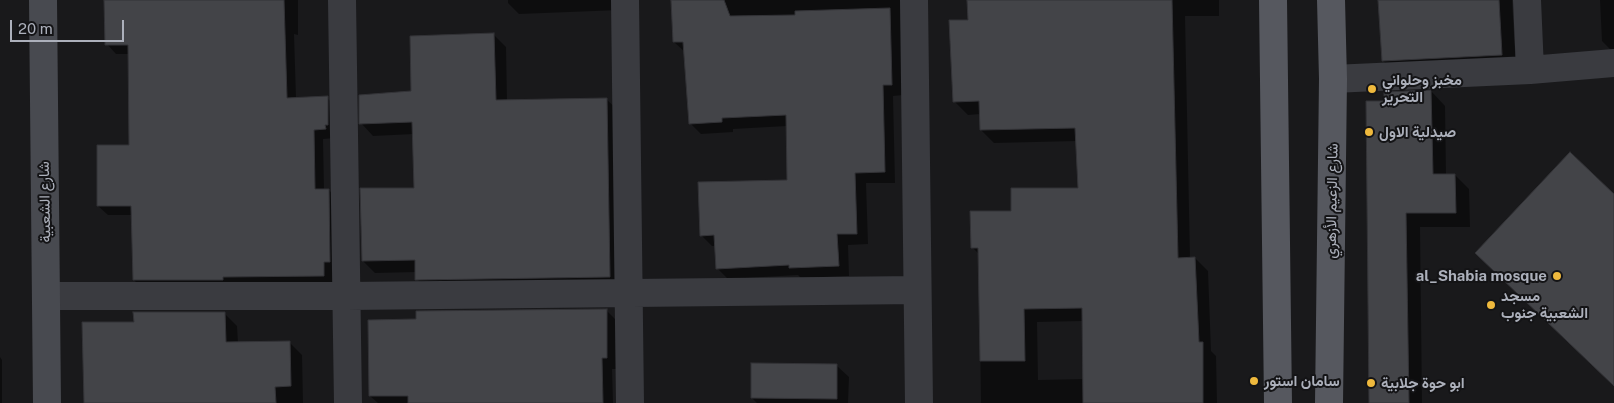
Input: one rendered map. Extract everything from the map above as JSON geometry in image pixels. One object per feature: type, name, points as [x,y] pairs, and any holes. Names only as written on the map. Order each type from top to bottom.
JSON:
[{"type":"main road","points":[[1273,0],[1278,403]]},
{"type":"main road","name":"شارع الزعيم الأزهري","points":[[1329,403],[1333,79],[1331,0]]},
{"type":"street","name":"شارع الشعبية","points":[[43,0],[48,403]]},
{"type":"street","points":[[342,0],[348,403]]},
{"type":"street","points":[[625,0],[630,403]]},
{"type":"street","points":[[914,0],[919,403]]},
{"type":"street","points":[[1527,0],[1530,70]]},
{"type":"street","points":[[1333,79],[1530,70],[1614,63]]},
{"type":"street","points":[[46,296],[347,296],[918,290]]},
{"type":"building","points":[[104,0],[284,0],[287,98],[328,96],[328,125],[325,125],[326,129],[314,130],[315,189],[329,189],[330,262],[324,262],[324,276],[223,277],[223,280],[133,280],[131,206],[97,206],[97,145],[129,145],[128,45],[105,45]]},
{"type":"building","points":[[671,0],[724,0],[730,16],[795,15],[795,11],[890,8],[892,85],[883,85],[885,172],[855,173],[857,234],[837,234],[839,266],[789,268],[789,265],[716,269],[714,235],[700,236],[698,182],[787,180],[786,115],[722,118],[722,122],[689,124],[683,42],[673,42]]},
{"type":"building","points":[[967,0],[1172,0],[1178,258],[1195,257],[1199,342],[1203,342],[1203,403],[1083,403],[1082,308],[1024,309],[1025,361],[980,361],[978,248],[971,248],[970,211],[1011,211],[1011,188],[1078,188],[1075,128],[980,130],[979,101],[953,102],[949,20],[968,20]]},
{"type":"building","points":[[1378,0],[1499,0],[1502,55],[1382,61]]},
{"type":"building","points":[[494,33],[496,100],[607,98],[610,277],[415,280],[415,260],[362,261],[360,188],[414,188],[412,122],[359,124],[359,95],[411,91],[410,36]]},
{"type":"building","points":[[1431,90],[1433,174],[1455,174],[1456,213],[1406,213],[1409,403],[1369,403],[1366,101],[1384,101],[1384,92]]},
{"type":"building","name":"al_Shabia mosque","points":[[1570,152],[1614,194],[1614,386],[1475,253]]},
{"type":"building","points":[[607,309],[607,358],[602,358],[603,403],[408,403],[408,396],[369,396],[368,320],[416,319],[416,311]]},
{"type":"building","points":[[133,312],[225,312],[226,342],[290,341],[291,386],[275,387],[276,403],[84,403],[82,322],[134,322]]},
{"type":"building","points":[[751,363],[837,364],[837,399],[751,398]]},
{"type":"place","name":"مخبز وحلواني التحرير","points":[[1372,89]]},
{"type":"place","name":"صيدلية الاول","points":[[1369,132]]},
{"type":"place","name":"al_Shabia mosque","points":[[1557,276]]},
{"type":"place","name":"مسجد الشعبية جنوب","points":[[1491,305]]},
{"type":"place","name":"سامان استور","points":[[1254,381]]},
{"type":"place","name":"ابو حوة جلابية","points":[[1371,383]]}]
